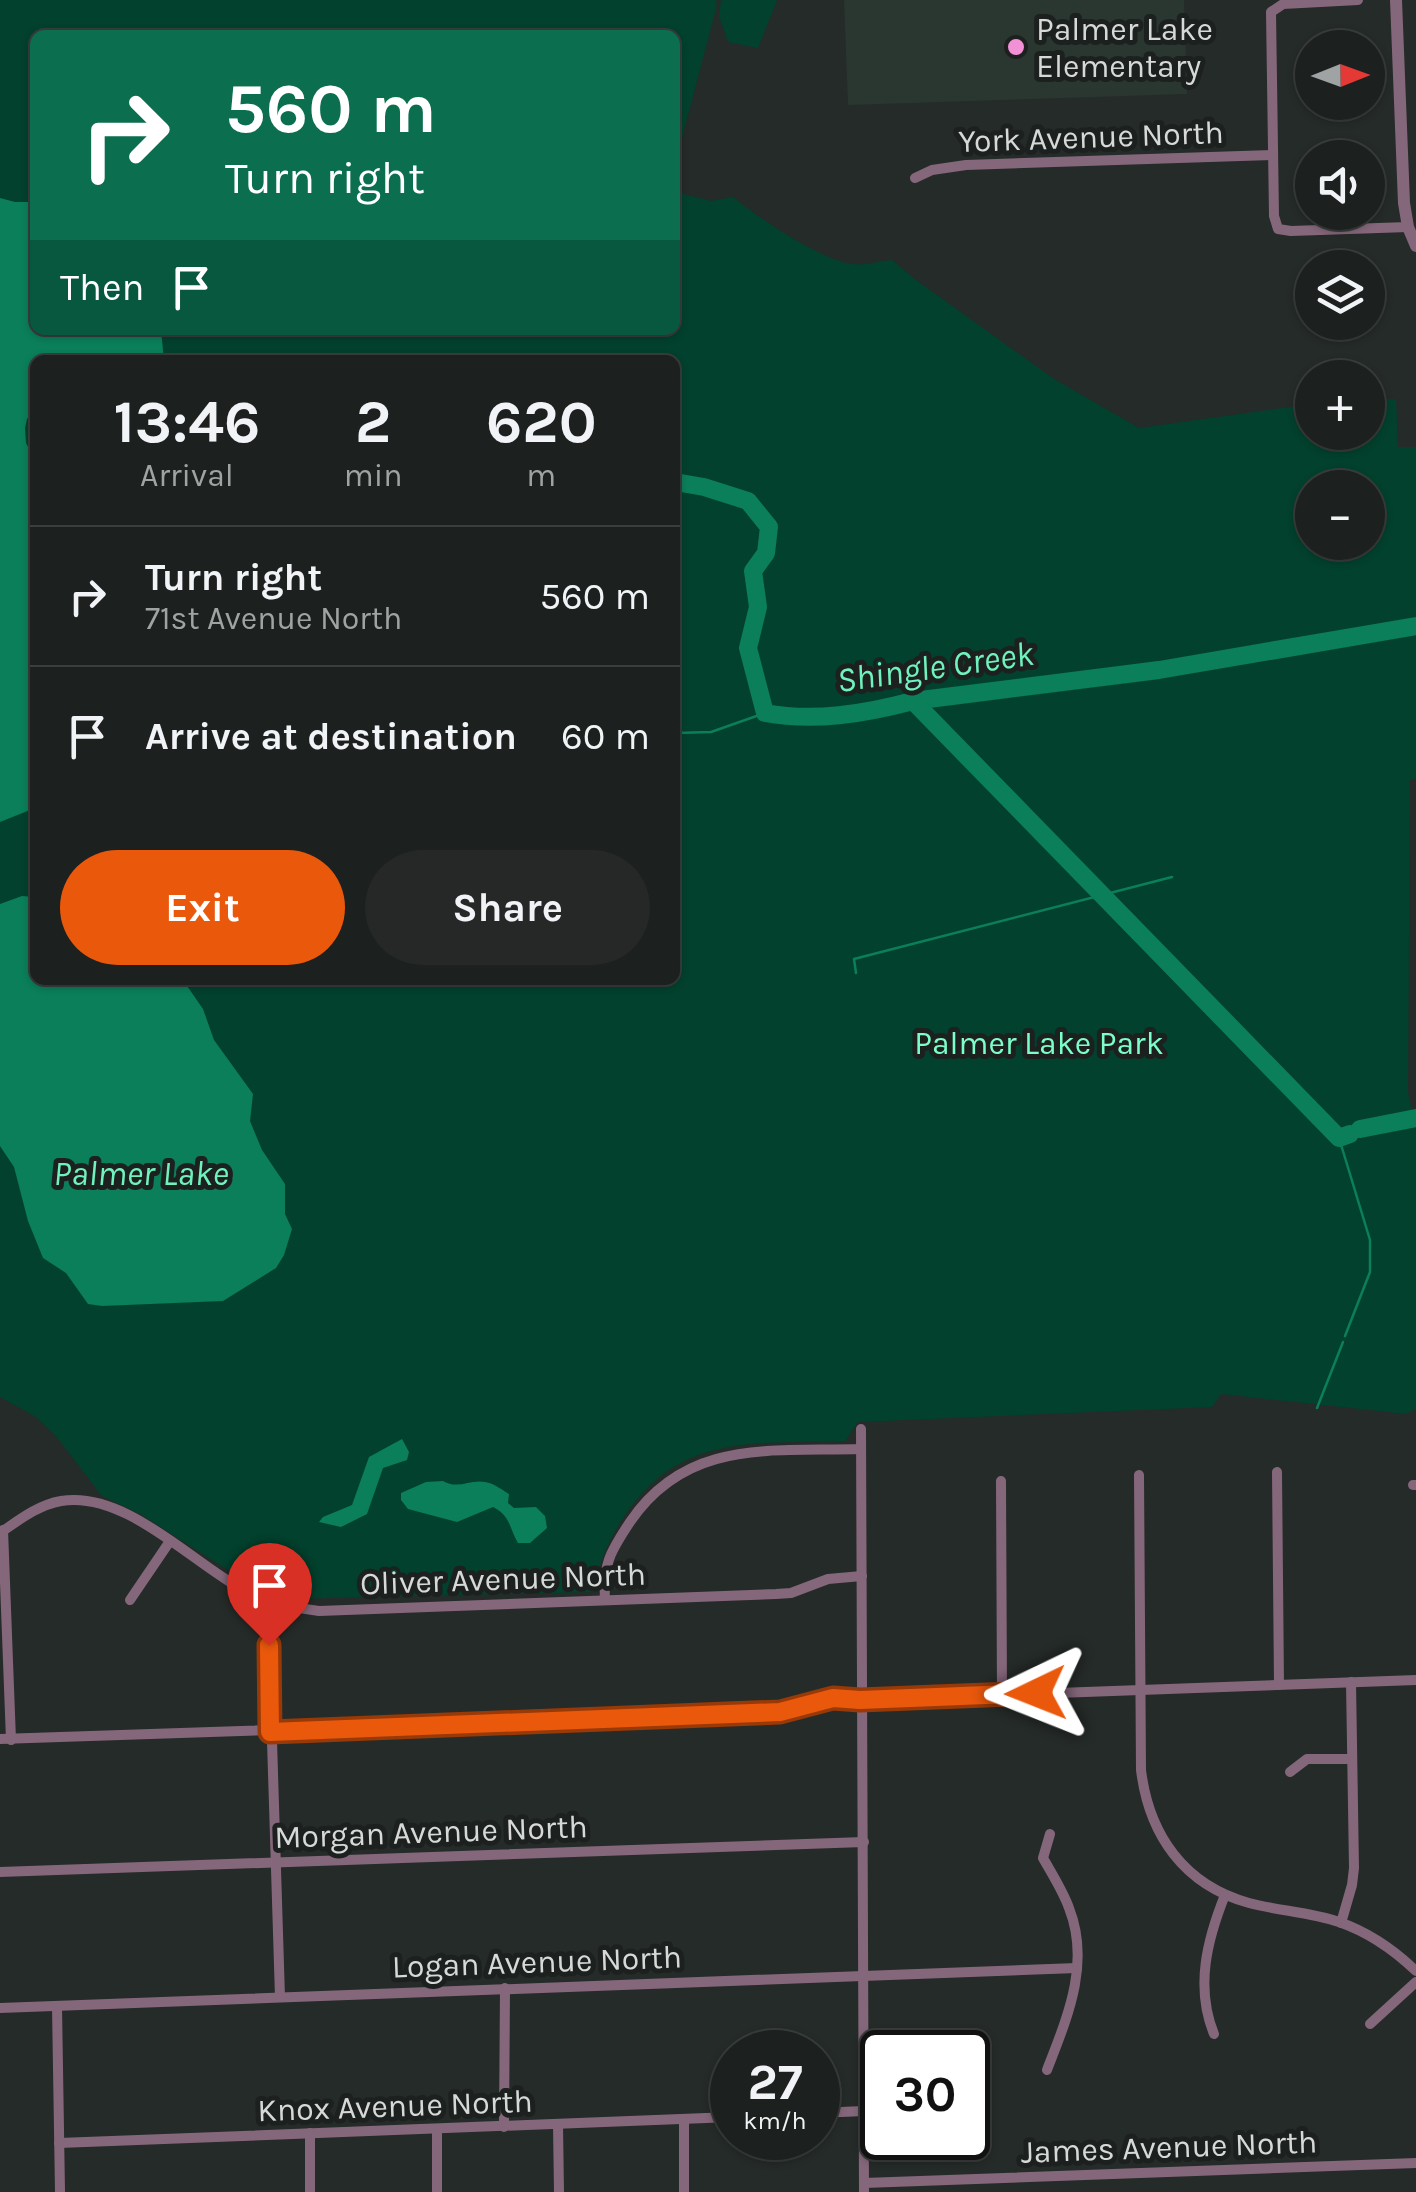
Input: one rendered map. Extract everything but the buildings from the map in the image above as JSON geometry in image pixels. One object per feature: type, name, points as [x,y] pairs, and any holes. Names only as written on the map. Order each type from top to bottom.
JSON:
[{"type":"street","points":[[1358,0],[1283,4],[1271,12],[1274,216],[1278,229],[1408,226]]},
{"type":"street","points":[[1396,0],[1410,173],[1408,226],[1416,246]]},
{"type":"street","name":"York Avenue North","points":[[915,178],[932,170],[966,165],[1272,155]]},
{"type":"street","points":[[861,1429],[864,2030]]},
{"type":"street","points":[[605,1600],[609,1554],[640,1508],[674,1476],[716,1456],[861,1449]]},
{"type":"street","points":[[1277,1472],[1279,1685]]},
{"type":"street","points":[[1139,1475],[1141,1770],[1150,1816],[1173,1856],[1189,1872],[1225,1895],[1340,1923],[1392,1949],[1416,1970]]},
{"type":"street","points":[[1001,1482],[1002,1694]]},
{"type":"street","name":"Oliver Avenue North","points":[[2,1532],[36,1510],[76,1500],[116,1509],[243,1590],[282,1606],[319,1611],[792,1593],[828,1579],[862,1576]]},
{"type":"street","points":[[2,1532],[5,1740],[780,1712],[833,1698],[1416,1680]]},
{"type":"street","points":[[130,1600],[170,1541]]},
{"type":"street","points":[[280,1997],[269,1645],[282,1606]]},
{"type":"street","points":[[1340,1923],[1352,1885],[1351,1682]]},
{"type":"street","points":[[1290,1772],[1308,1759],[1352,1759]]},
{"type":"street","points":[[1047,2070],[1071,2008],[1077,1968],[1074,1920],[1043,1858],[1050,1834]]},
{"type":"street","name":"Morgan Avenue North","points":[[0,1872],[864,1842]]},
{"type":"street","points":[[1214,2034],[1205,2012],[1205,1956],[1225,1895]]},
{"type":"street","name":"Logan Avenue North","points":[[0,2008],[1077,1968]]},
{"type":"street","points":[[1370,2024],[1416,1982]]},
{"type":"street","points":[[504,1988],[504,2127]]},
{"type":"street","points":[[57,2006],[60,2192]]},
{"type":"street","name":"Knox Avenue North","points":[[59,2143],[710,2119]]},
{"type":"street","points":[[684,2120],[684,2192]]},
{"type":"street","points":[[558,2125],[559,2192]]},
{"type":"street","points":[[437,2129],[437,2192]]},
{"type":"street","points":[[310,2133],[310,2192]]},
{"type":"street","points":[[864,2160],[864,2188]]},
{"type":"street","name":"James Avenue North","points":[[864,2188],[1416,2163]]},
{"type":"shaded area","name":"Palmer Lake Elementary","points":[[844,0],[1184,0],[1187,94],[848,105]]},
{"type":"green space","name":"Palmer Lake Park","points":[[0,0],[716,0],[717,5],[680,145],[680,30],[30,30],[30,335],[680,335],[680,193],[711,201],[733,197],[790,237],[839,261],[857,264],[892,260],[1054,379],[1139,428],[1295,406],[1295,450],[1385,450],[1385,399],[1396,399],[1398,447],[1416,447],[1416,779],[1410,780],[1408,1092],[1416,1130],[1416,1409],[1406,1414],[1221,1394],[1212,1407],[858,1422],[845,1441],[723,1448],[670,1469],[647,1488],[625,1515],[609,1543],[595,1592],[289,1599],[256,1588],[140,1514],[102,1496],[55,1435],[36,1417],[0,1397]]},
{"type":"green space","points":[[721,0],[777,0],[758,48],[728,42],[719,16]]},
{"type":"water","points":[[0,198],[30,202],[30,335],[162,335],[164,355],[30,355],[30,415],[25,428],[30,451],[30,810],[0,822]]},
{"type":"water","name":"Palmer Lake","points":[[30,897],[30,985],[186,985],[203,1009],[214,1040],[253,1094],[250,1121],[262,1150],[285,1184],[285,1214],[292,1229],[276,1268],[223,1301],[102,1306],[88,1304],[66,1273],[43,1258],[28,1221],[14,1167],[0,1146],[0,904]]},
{"type":"water","points":[[402,1439],[409,1452],[407,1460],[383,1468],[367,1514],[341,1527],[319,1522],[352,1505],[369,1457]]},
{"type":"water","points":[[480,1481],[492,1484],[509,1494],[508,1503],[514,1508],[536,1507],[545,1516],[547,1528],[530,1543],[518,1543],[506,1518],[493,1507],[457,1522],[408,1509],[401,1500],[401,1493],[426,1482],[454,1485]]},
{"type":"waterway","name":"Shingle Creek","points":[[680,483],[748,501],[769,527],[766,553],[753,571],[758,607],[748,648],[765,713],[802,717],[858,713],[913,701],[1159,670],[1416,626]]},
{"type":"waterway","points":[[913,701],[1339,1138],[1350,1134]]},
{"type":"waterway","points":[[680,733],[711,732],[765,713]]},
{"type":"waterway","points":[[856,973],[854,959],[1172,877]]},
{"type":"waterway","points":[[1360,1129],[1416,1118]]},
{"type":"waterway","points":[[1339,1138],[1370,1240],[1370,1272],[1345,1336]]},
{"type":"waterway","points":[[1317,1408],[1343,1342]]},
{"type":"place","name":"Palmer Lake Elementary","points":[[1016,47]]},
{"type":"route","points":[[269,1645],[270,1732],[780,1712],[846,1696],[860,1700],[1036,1693]]}]
